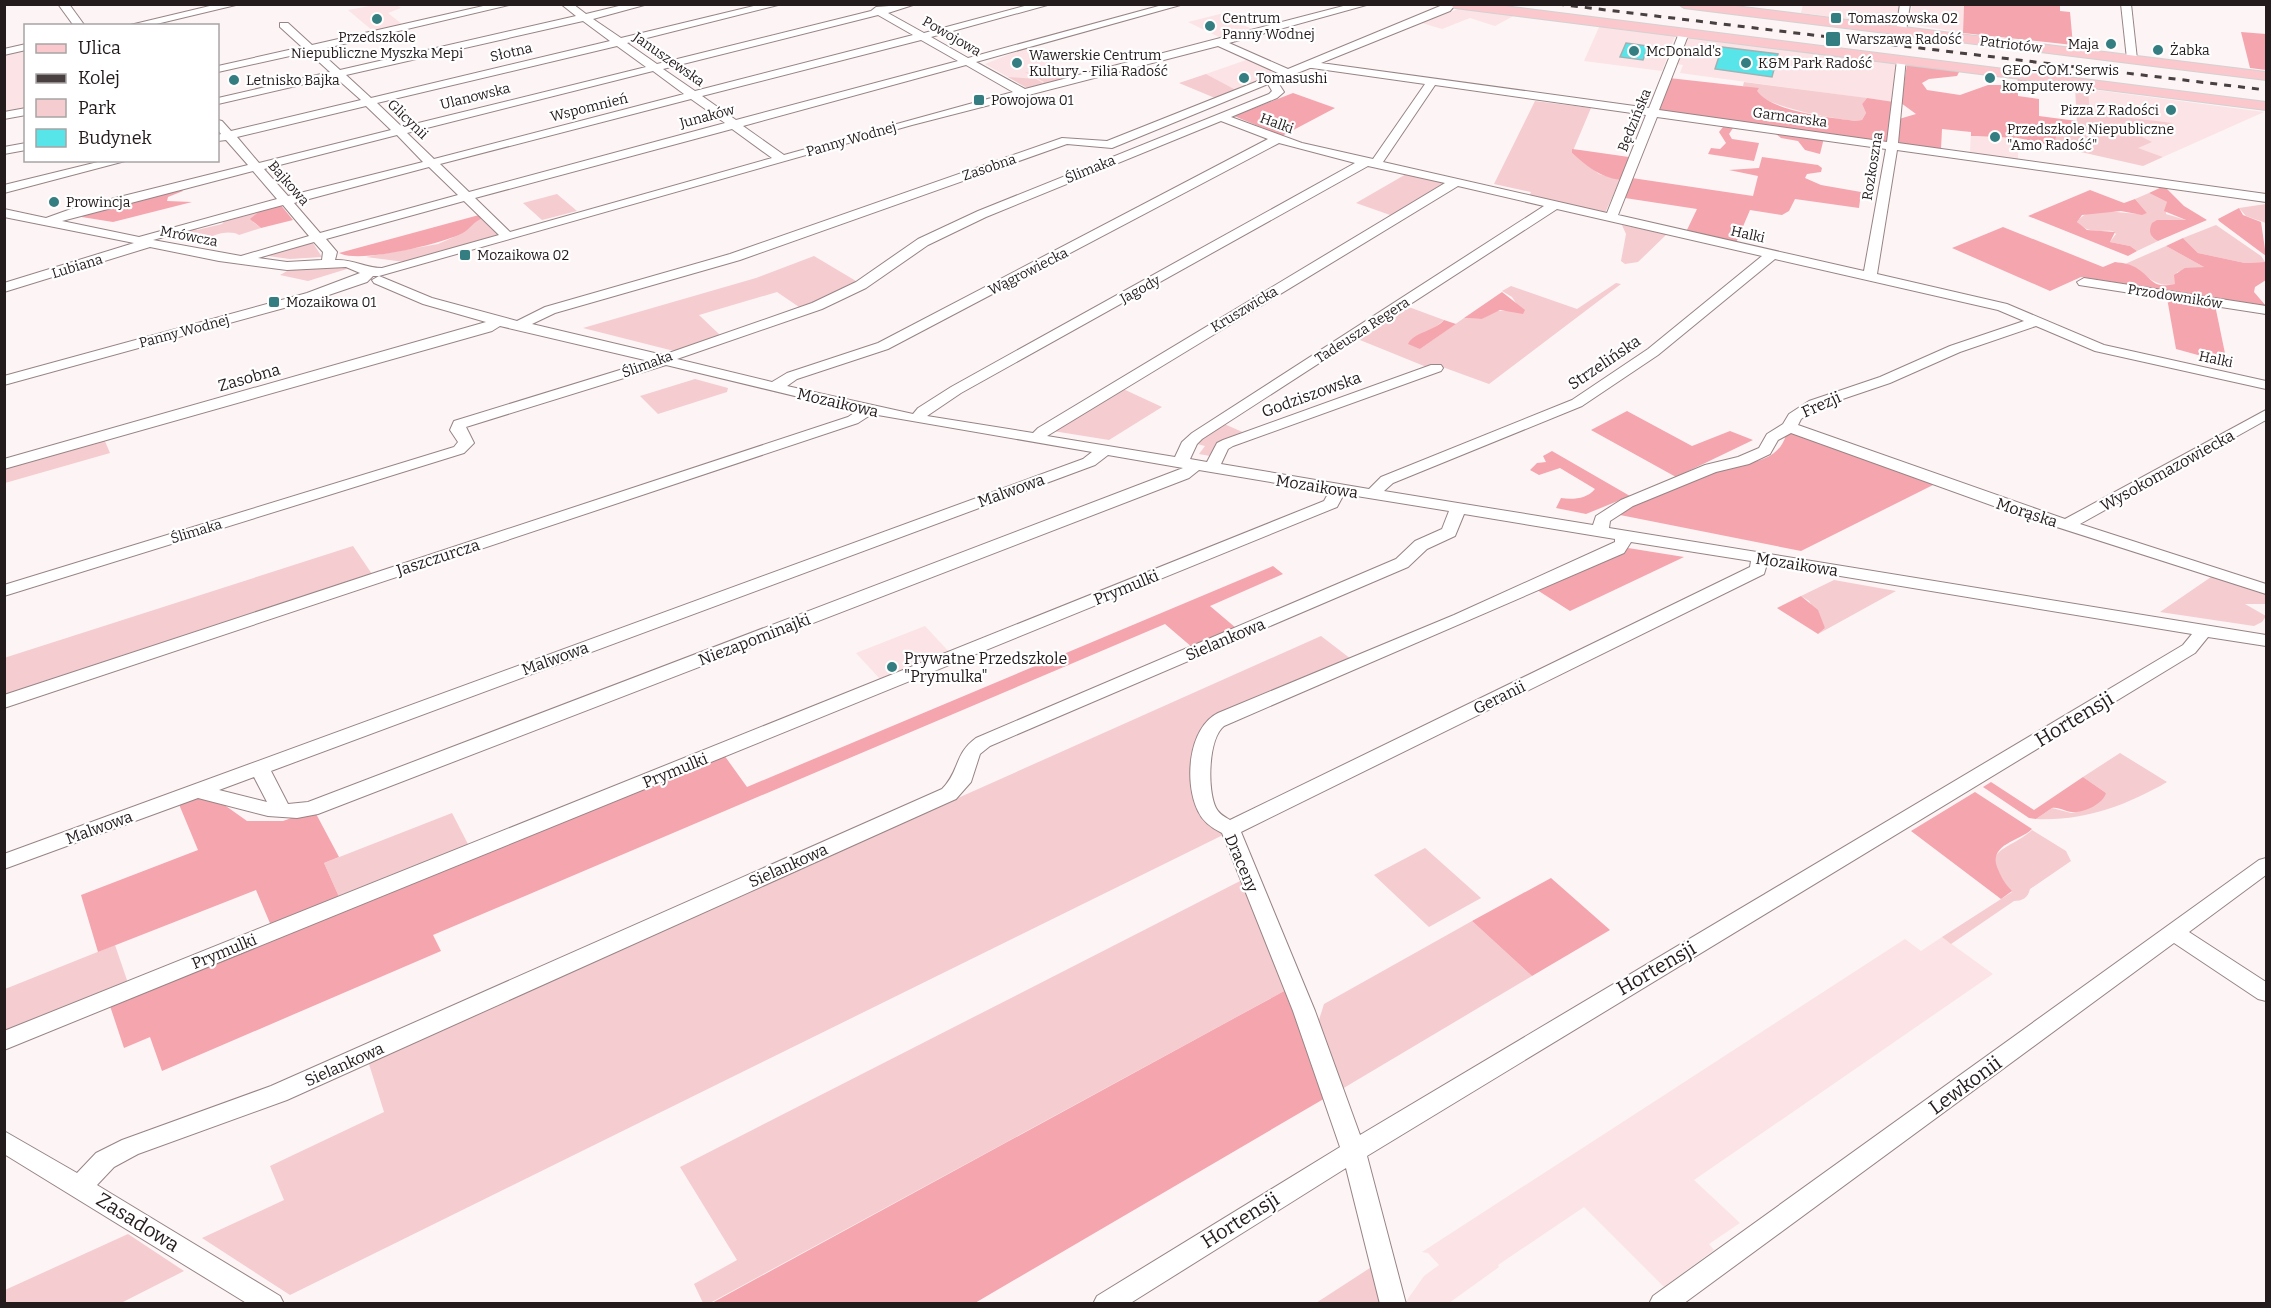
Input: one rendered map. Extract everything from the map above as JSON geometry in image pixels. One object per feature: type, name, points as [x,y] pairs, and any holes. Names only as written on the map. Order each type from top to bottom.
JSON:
[{"type":"main road","name":"Patriotów","points":[[1453,4],[2266,106]]},
{"type":"main road","name":"Patriotów","points":[[1684,4],[2266,76]]},
{"type":"street","points":[[63,4],[78,24]]},
{"type":"street","points":[[139,24],[235,4]]},
{"type":"street","points":[[219,69],[508,4]]},
{"type":"street","name":"Januszewska","points":[[566,4],[783,159]]},
{"type":"street","points":[[219,101],[643,4]]},
{"type":"street","name":"Słotna","points":[[223,137],[777,4]]},
{"type":"street","name":"Powojowa","points":[[867,4],[1023,93]]},
{"type":"street","name":"Ulanowska","points":[[47,222],[66,214],[911,4]]},
{"type":"street","name":"Wspomnień","points":[[144,242],[150,236],[283,200],[1046,4]]},
{"type":"street","name":"Junaków","points":[[243,260],[259,253],[466,195],[1179,4]]},
{"type":"street","name":"Panny Wodnej","points":[[4,381],[257,312],[373,276],[783,159],[1023,93],[1365,4]]},
{"type":"street","name":"Panny Wodnej","points":[[1321,16],[1380,4]]},
{"type":"street","name":"Zasobna","points":[[520,325],[550,310],[735,257],[1066,140],[1108,145],[1446,9],[1453,4]]},
{"type":"street","points":[[1901,31],[1905,4]]},
{"type":"street","points":[[2126,4],[2132,59]]},
{"type":"street","name":"Glicynii","points":[[284,25],[369,102],[508,237]]},
{"type":"street","name":"Będzińska","points":[[1611,218],[1684,33]]},
{"type":"street","points":[[1219,42],[1288,73]]},
{"type":"street","points":[[4,52],[24,47]]},
{"type":"street","name":"Rozkoszna","points":[[1870,277],[1892,146],[1902,60]]},
{"type":"street","name":"Garncarska","points":[[1310,64],[2266,198]]},
{"type":"street","name":"Ślimaka","points":[[4,591],[459,450],[466,443],[458,430],[459,424],[666,360],[675,354],[817,306],[869,280],[922,242],[982,214],[1277,94],[1270,79]]},
{"type":"street","name":"Jagody","points":[[917,419],[923,411],[956,390],[1370,164],[1432,82]]},
{"type":"street","points":[[4,116],[24,111]]},
{"type":"street","name":"Halki","points":[[1221,117],[1275,140],[1370,164],[2002,307],[2100,348],[2266,385]]},
{"type":"street","name":"Bajkowa","points":[[223,137],[254,167],[330,252],[328,264]]},
{"type":"street","name":"Wągrowiecka","points":[[775,387],[789,378],[883,346],[1275,140]]},
{"type":"street","points":[[4,151],[24,146]]},
{"type":"street","points":[[4,189],[115,162]]},
{"type":"street","name":"Kruszwicka","points":[[1036,440],[1043,431],[1456,182]]},
{"type":"street","name":"Tadeusza Regera","points":[[1196,466],[1190,442],[1197,436],[1554,205]]},
{"type":"street","name":"Mrówcza","points":[[5,213],[243,260],[287,266],[354,264],[373,276]]},
{"type":"street","name":"Lubiana","points":[[4,288],[144,242]]},
{"type":"street","name":"Strzelińska","points":[[1374,495],[1379,485],[1387,480],[1577,403],[1593,394],[1633,366],[1772,255]]},
{"type":"street","name":"Mozaikowa","points":[[373,276],[418,297],[500,320],[917,419],[2266,641]]},
{"type":"street","name":"Przodowników","points":[[2084,282],[2266,310]]},
{"type":"street","name":"Zasobna","points":[[4,464],[487,328],[500,320]]},
{"type":"street","name":"Frezji","points":[[1600,531],[1602,519],[1610,511],[1711,468],[1760,454],[1765,451],[1772,437],[1790,427],[1794,417],[1814,404],[1885,380],[1954,349],[2039,321]]},
{"type":"street","name":"Godziszowska","points":[[1196,466],[1228,443],[1436,368]]},
{"type":"street","name":"Jaszczurcza","points":[[4,702],[853,420],[870,409]]},
{"type":"street","name":"Wysokomazowiecka","points":[[2067,525],[2266,414]]},
{"type":"street","name":"Morąska","points":[[1790,427],[2067,525],[2266,589]]},
{"type":"street","name":"Malwowa","points":[[4,862],[1089,462],[1104,451]]},
{"type":"street","name":"Niezapominajki","points":[[196,791],[281,810],[296,812],[311,809],[1183,475],[1196,466]]},
{"type":"street","name":"Prymulki","points":[[4,1041],[1331,504],[1338,489]]},
{"type":"street","name":"Sielankowa","points":[[80,1186],[105,1161],[130,1147],[279,1093],[950,794],[961,782],[971,751],[983,742],[1402,563],[1421,545],[1449,532],[1458,508]]},
{"type":"street","name":"Draceny","points":[[1393,1304],[1353,1149],[1304,1011],[1230,829],[1212,817],[1204,803],[1202,761],[1205,738],[1213,725],[1225,717],[1460,619],[1618,549],[1623,543],[1623,535]]},
{"type":"street","name":"Geranii","points":[[1230,829],[1758,570],[1760,558]]},
{"type":"street","name":"Hortensji","points":[[1106,1304],[1353,1149],[1821,872],[2189,649],[2204,631]]},
{"type":"street","points":[[259,767],[281,810]]},
{"type":"street","name":"Lewkonii","points":[[1662,1304],[2266,865]]},
{"type":"street","points":[[2175,933],[2266,993]]},
{"type":"street","name":"Zasadowa","points":[[4,1141],[271,1304]]},
{"type":"shaded area","name":"Przedszkole Niepubliczne Myszka Mepi","points":[[375,5],[397,5],[401,8],[388,13],[403,25],[373,31],[348,10]]},
{"type":"shaded area","points":[[1803,5],[1901,5],[1899,23],[1891,24],[1801,13]]},
{"type":"shaded area","points":[[1912,5],[1964,5],[1963,33],[1910,24]]},
{"type":"shaded area","points":[[1964,5],[2060,5],[2060,11],[2070,12],[2073,45],[1963,33]]},
{"type":"shaded area","points":[[1463,7],[1517,14],[1495,26],[1470,18],[1442,29],[1422,23]]},
{"type":"shaded area","points":[[1220,14],[1252,29],[1219,37],[1188,22]]},
{"type":"shaded area","points":[[1600,25],[1675,36],[1662,71],[1584,61]]},
{"type":"shaded area","points":[[2241,32],[2266,34],[2266,70],[2250,68]]},
{"type":"shaded area","points":[[1693,36],[1896,62],[1894,102],[1680,73],[1683,65],[1677,64],[1686,38]]},
{"type":"shaded area","points":[[1025,48],[1075,75],[1027,88],[985,64]]},
{"type":"shaded area","points":[[24,49],[24,108],[5,113],[4,54]]},
{"type":"shaded area","points":[[1249,59],[1279,73],[1236,90],[1206,74]]},
{"type":"shaded area","points":[[1907,64],[1960,70],[1957,76],[1929,79],[1922,83],[1927,90],[1960,95],[1988,85],[2017,85],[2018,78],[2066,84],[2066,92],[2018,85],[2018,96],[2039,99],[2039,116],[2077,121],[2077,126],[2059,124],[2054,146],[2018,138],[1971,136],[1971,132],[1942,129],[1941,149],[1896,143],[1899,119],[1916,114],[1901,103]]},
{"type":"shaded area","points":[[1669,78],[1759,88],[1757,91],[1764,98],[1787,109],[1854,121],[1862,120],[1866,113],[1862,104],[1867,98],[1894,102],[1887,143],[1657,111]]},
{"type":"shaded area","points":[[2088,89],[2264,112],[2163,157],[2137,148],[2141,138],[2172,123],[2090,113]]},
{"type":"shaded area","points":[[1293,93],[1335,108],[1282,136],[1234,116]]},
{"type":"shaded area","name":"Przedszkole Niepubliczne \"Amo Radość\"","points":[[2019,118],[2018,160],[1970,153],[1971,132]]},
{"type":"shaded area","points":[[1723,127],[1733,128],[1729,134],[1732,139],[1759,143],[1754,161],[1708,154],[1711,148],[1720,149],[1726,143],[1719,132]]},
{"type":"shaded area","points":[[1778,132],[1824,138],[1820,154],[1805,150],[1798,141],[1781,138],[1776,134]]},
{"type":"shaded area","points":[[1572,149],[1629,157],[1620,180],[1594,170],[1572,153]]},
{"type":"shaded area","points":[[1762,157],[1818,165],[1822,168],[1821,172],[1807,174],[1805,178],[1821,185],[1861,192],[1859,208],[1795,199],[1789,211],[1782,215],[1750,210],[1736,243],[1686,232],[1697,209],[1625,198],[1632,178],[1753,196],[1758,176],[1729,170],[1759,168]]},
{"type":"shaded area","points":[[2164,186],[2184,206],[2207,220],[2158,241],[2150,234],[2152,223],[2157,220],[2186,220],[2164,211],[2167,202],[2149,193]]},
{"type":"shaded area","points":[[180,187],[183,191],[168,197],[167,201],[192,202],[113,222],[69,215]]},
{"type":"shaded area","points":[[2090,190],[2124,203],[2135,199],[2147,213],[2142,215],[2121,211],[2082,215],[2077,222],[2087,230],[2115,232],[2110,242],[2130,246],[2137,251],[2128,256],[2028,216]]},
{"type":"shaded area","points":[[280,204],[293,220],[261,228],[250,219],[261,210]]},
{"type":"shaded area","points":[[2239,208],[2243,215],[2261,222],[2266,256],[2219,221],[2218,219]]},
{"type":"shaded area","points":[[479,215],[483,218],[464,232],[436,243],[364,256],[339,253]]},
{"type":"shaded area","points":[[2003,227],[2103,267],[2115,262],[2130,265],[2157,284],[2162,285],[2175,284],[2174,275],[2185,268],[2204,267],[2166,246],[2183,238],[2198,253],[2245,263],[2265,262],[2266,280],[2255,287],[2254,292],[2266,306],[2081,277],[2050,291],[1952,248]]},
{"type":"shaded area","points":[[1502,292],[1525,310],[1523,314],[1500,310],[1482,319],[1464,318]]},
{"type":"shaded area","points":[[2167,298],[2215,305],[2227,363],[2176,349]]},
{"type":"shaded area","points":[[1444,320],[1456,324],[1420,349],[1408,344],[1415,337]]},
{"type":"shaded area","points":[[1627,411],[1692,446],[1730,431],[1753,440],[1676,477],[1591,430]]},
{"type":"shaded area","points":[[1796,432],[1937,483],[1801,551],[1615,514],[1621,509],[1699,474],[1765,458],[1774,453],[1786,435]]},
{"type":"shaded area","points":[[1552,451],[1630,496],[1586,514],[1556,508],[1561,498],[1579,498],[1595,489],[1560,468],[1539,475],[1530,470],[1537,463],[1546,462],[1543,456]]},
{"type":"shaded area","points":[[1628,548],[1684,557],[1570,611],[1534,588]]},
{"type":"shaded area","points":[[1273,566],[1283,574],[1210,606],[1236,628],[1193,648],[1165,624],[433,935],[441,951],[162,1071],[150,1037],[124,1048],[109,1003],[724,755],[747,787]]},
{"type":"shaded area","points":[[1801,596],[1818,610],[1825,628],[1818,634],[1777,608]]},
{"type":"shaded area","name":"Prywatne Przedszkole \"Prymulka\"","points":[[925,626],[950,653],[881,680],[856,653]]},
{"type":"shaded area","points":[[2083,777],[2106,793],[2101,801],[2077,812],[2052,808],[2036,819],[2029,818],[1983,787],[1991,782],[2034,810]]},
{"type":"shaded area","points":[[1975,792],[2032,829],[2001,848],[1997,853],[1997,867],[2003,880],[2012,891],[2001,899],[1911,831]]},
{"type":"shaded area","points":[[191,797],[223,804],[247,821],[283,821],[314,810],[339,857],[324,863],[340,899],[272,928],[256,890],[98,952],[81,895],[198,850],[178,802]]},
{"type":"shaded area","points":[[1551,878],[1610,930],[1532,976],[1472,921]]},
{"type":"shaded area","points":[[1942,937],[1993,974],[1694,1180],[1740,1223],[1709,1244],[1714,1250],[1664,1287],[1584,1207],[1498,1265],[1499,1267],[1449,1303],[1405,1303],[1424,1276],[1439,1265],[1428,1253],[1422,1252],[1905,939],[1921,951]]},
{"type":"shaded area","points":[[1286,990],[1327,1097],[975,1303],[710,1304]]},
{"type":"green space","points":[[1053,67],[1072,76],[1027,88],[1008,77],[1036,79],[1043,83],[1025,72],[1057,79],[1034,73]]},
{"type":"green space","points":[[1206,74],[1236,90],[1215,98],[1179,83]]},
{"type":"green space","points":[[1744,82],[1867,98],[1862,104],[1866,113],[1862,120],[1854,121],[1781,106],[1743,86]]},
{"type":"green space","points":[[2075,87],[2088,89],[2090,113],[2173,123],[2142,137],[2152,142],[2138,148],[2163,157],[2143,166],[2054,146],[2059,124],[2077,125]]},
{"type":"green space","points":[[1535,101],[1591,108],[1572,153],[1599,174],[1620,180],[1605,213],[1529,197],[1531,192],[1494,184]]},
{"type":"green space","points":[[1408,173],[1442,181],[1444,185],[1393,216],[1356,203]]},
{"type":"green space","points":[[2149,193],[2167,202],[2166,214],[2186,220],[2166,220],[2151,226],[2152,237],[2158,241],[2137,251],[2130,246],[2110,242],[2116,234],[2113,231],[2090,230],[2077,222],[2091,212],[2147,213],[2135,199]]},
{"type":"green space","points":[[557,194],[577,211],[542,220],[523,203]]},
{"type":"green space","points":[[2266,204],[2266,223],[2246,216],[2239,208]]},
{"type":"green space","points":[[264,207],[253,222],[261,228],[239,235],[220,234],[202,243],[160,234],[193,226],[197,230],[222,224],[228,217]]},
{"type":"green space","points":[[483,218],[500,234],[405,262],[366,257],[438,244],[461,234],[473,221]]},
{"type":"green space","points":[[1622,225],[1667,234],[1638,262],[1625,264],[1621,261],[1626,234]]},
{"type":"green space","points":[[2216,225],[2261,256],[2265,262],[2245,263],[2198,253],[2183,238]]},
{"type":"green space","points":[[311,240],[322,257],[290,259],[261,255]]},
{"type":"green space","points":[[2166,246],[2204,267],[2177,272],[2175,284],[2167,285],[2154,281],[2125,264]]},
{"type":"green space","points":[[814,256],[856,281],[802,309],[777,292],[699,315],[720,335],[674,351],[583,328],[756,278]]},
{"type":"green space","points":[[336,266],[350,268],[308,281],[280,275],[289,270]]},
{"type":"green space","points":[[1616,283],[1621,284],[1489,384],[1437,365],[1429,368],[1355,338],[1406,306],[1444,320],[1433,329],[1417,336],[1420,349],[1464,318],[1482,319],[1496,311],[1509,311],[1518,306],[1512,297],[1502,291],[1511,286],[1577,309]]},
{"type":"green space","points":[[695,379],[728,388],[727,392],[658,414],[640,396]]},
{"type":"green space","points":[[1121,388],[1162,407],[1109,440],[1053,431]]},
{"type":"green space","points":[[1222,423],[1247,434],[1216,444],[1210,456],[1199,454],[1205,446],[1197,444],[1200,438]]},
{"type":"green space","points":[[104,439],[110,453],[5,483],[5,467]]},
{"type":"green space","points":[[353,546],[372,574],[5,699],[4,658]]},
{"type":"green space","points":[[2214,575],[2261,590],[2266,595],[2266,604],[2245,604],[2266,616],[2262,622],[2254,626],[2160,612]]},
{"type":"green space","points":[[1834,580],[1896,591],[1818,634],[1825,628],[1809,601],[1801,596]]},
{"type":"green space","points":[[1321,636],[1351,659],[1208,720],[1197,754],[1196,779],[1199,815],[1225,834],[290,1295],[202,1238],[284,1200],[270,1166],[384,1112],[368,1061]]},
{"type":"green space","points":[[2120,753],[2167,782],[2136,798],[2104,810],[2071,817],[2036,819],[2052,808],[2071,813],[2091,807],[2106,793],[2083,777]]},
{"type":"green space","points":[[452,813],[470,848],[340,899],[324,863]]},
{"type":"green space","points":[[2032,830],[2066,851],[2071,861],[2030,889],[2024,898],[2014,901],[1951,944],[1942,937],[2012,892],[1995,867],[1995,859],[1998,853]]},
{"type":"green space","points":[[1425,848],[1481,898],[1429,927],[1374,875]]},
{"type":"green space","points":[[1242,880],[1286,990],[710,1303],[703,1303],[694,1284],[737,1260],[680,1167]]},
{"type":"green space","points":[[1472,921],[1532,976],[1342,1089],[1318,1023],[1324,1004]]},
{"type":"green space","points":[[115,945],[129,986],[5,1037],[5,989]]},
{"type":"green space","points":[[128,1234],[184,1271],[121,1303],[5,1303],[5,1290]]},
{"type":"green space","points":[[1373,1266],[1383,1303],[1316,1303]]},
{"type":"building","name":"McDonald's","points":[[1626,43],[1648,46],[1643,60],[1620,57]]},
{"type":"building","name":"K&M Park Radość","points":[[1722,47],[1778,54],[1772,77],[1715,69]]},
{"type":"railway","points":[[1557,4],[2266,90]]},
{"type":"place","name":"Tomaszowska 02","points":[[1836,18]]},
{"type":"place","name":"Przedszkole Niepubliczne Myszka Mepi","points":[[377,19]]},
{"type":"place","name":"Centrum Panny Wodnej","points":[[1210,26]]},
{"type":"place","name":"Warszawa Radość","points":[[1833,39]]},
{"type":"place","name":"Maja","points":[[2111,44]]},
{"type":"place","name":"Żabka","points":[[2158,50]]},
{"type":"place","name":"McDonald's","points":[[1634,51]]},
{"type":"place","name":"Wawerskie Centrum Kultury - Filia Radość","points":[[1017,63]]},
{"type":"place","name":"K&M Park Radość","points":[[1746,63]]},
{"type":"place","name":"Tomasushi","points":[[1244,78]]},
{"type":"place","name":"GEO-COM. Serwis komputerowy.","points":[[1990,78]]},
{"type":"place","name":"Letnisko Bajka","points":[[234,80]]},
{"type":"place","name":"Powojowa 01","points":[[979,100]]},
{"type":"place","name":"Pizza Z Radości","points":[[2171,110]]},
{"type":"place","name":"Przedszkole Niepubliczne \"Amo Radość\"","points":[[1995,137]]},
{"type":"place","name":"Prowincja","points":[[54,202]]},
{"type":"place","name":"Mozaikowa 02","points":[[465,255]]},
{"type":"place","name":"Mozaikowa 01","points":[[274,302]]},
{"type":"place","name":"Prywatne Przedszkole \"Prymulka\"","points":[[892,667]]}]
